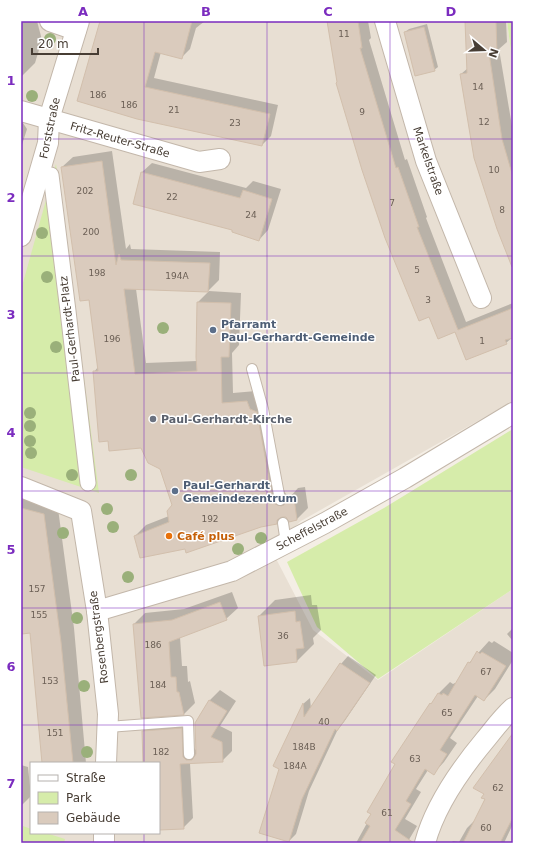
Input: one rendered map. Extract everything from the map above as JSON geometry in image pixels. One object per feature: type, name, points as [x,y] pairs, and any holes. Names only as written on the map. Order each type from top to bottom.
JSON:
[{"type":"street","points":[[50,21],[78,26]]},
{"type":"street","name":"Markelstraße","points":[[385,21],[426,161],[481,298]]},
{"type":"street","name":"Forststraße","points":[[21,236],[48,143],[49,119],[78,26]]},
{"type":"street","name":"Fritz-Reuter-Straße","points":[[21,111],[200,162],[220,159]]},
{"type":"street","name":"Paul-Gerhardt-Platz","points":[[51,175],[88,483]]},
{"type":"street","name":"Scheffelstraße","points":[[97,611],[232,571],[405,478],[513,413]]},
{"type":"street","name":"Rosenbergstraße","points":[[21,487],[81,511],[97,611],[108,714],[106,762]]},
{"type":"street","points":[[425,843],[427,833],[449,788],[472,755],[500,721],[513,708]]},
{"type":"lane","points":[[252,368],[263,409],[280,500]]},
{"type":"lane","points":[[284,523],[286,543]]},
{"type":"lane","points":[[108,727],[188,721],[188,754]]},
{"type":"shaded area","points":[[21,21],[507,21],[513,67],[513,401],[301,521],[271,549],[313,630],[378,680],[513,589],[513,843],[21,843]]},
{"type":"green space","points":[[507,21],[513,21],[513,67]]},
{"type":"green space","points":[[56,164],[99,493],[21,467],[21,290]]},
{"type":"green space","points":[[513,429],[513,589],[378,679],[317,627],[287,562],[384,508]]},
{"type":"green space","points":[[23,826],[30,829],[30,834],[49,834],[65,839],[64,843],[21,843]]},
{"type":"building","points":[[100,21],[192,21],[182,59],[155,52],[145,87],[270,114],[262,146],[137,119],[77,101]]},
{"type":"building","points":[[327,21],[358,21],[362,48],[360,48],[396,168],[398,167],[419,227],[417,227],[458,330],[513,308],[513,338],[505,340],[507,344],[466,360],[455,332],[438,339],[429,317],[419,321],[385,238],[362,170],[336,83]]},
{"type":"building","points":[[465,21],[496,21],[497,53],[489,53],[502,139],[513,177],[513,267],[497,229],[474,158],[460,74],[467,73]]},
{"type":"building","points":[[424,27],[435,71],[415,76],[404,32]]},
{"type":"building","points":[[102,161],[116,265],[119,254],[121,260],[210,263],[208,292],[124,289],[135,374],[197,371],[197,302],[231,303],[229,357],[221,357],[222,403],[247,401],[250,409],[257,412],[273,501],[275,504],[281,506],[284,505],[286,499],[294,498],[297,520],[289,522],[286,517],[282,517],[277,520],[277,524],[261,527],[186,553],[185,549],[140,558],[134,536],[169,522],[167,511],[172,505],[160,469],[148,463],[141,448],[109,451],[108,441],[99,442],[93,371],[98,371],[89,300],[80,301],[61,167]]},
{"type":"building","points":[[141,172],[240,198],[243,190],[272,199],[259,241],[232,232],[232,230],[133,204]]},
{"type":"building","points":[[21,508],[44,514],[61,642],[73,762],[42,762],[30,633],[22,634]]},
{"type":"building","points":[[220,602],[227,620],[169,642],[171,677],[176,677],[177,692],[179,692],[184,715],[141,718],[133,624],[172,620]]},
{"type":"building","points":[[295,611],[296,622],[300,621],[304,648],[296,649],[297,662],[264,666],[258,616]]},
{"type":"building","points":[[477,651],[480,654],[482,652],[506,666],[484,701],[475,695],[440,750],[447,754],[434,775],[425,769],[406,801],[411,804],[395,830],[414,843],[360,843],[370,826],[365,823],[371,814],[367,812],[395,764],[391,762],[430,703],[431,704],[438,693],[442,695],[443,693],[448,696],[468,662],[470,663]]},
{"type":"building","points":[[340,663],[370,683],[337,731],[335,729],[302,799],[289,842],[259,833],[279,769],[273,766],[303,703],[304,717]]},
{"type":"building","points":[[209,700],[227,711],[211,737],[222,742],[223,762],[180,764],[184,829],[160,830],[160,762],[143,762],[142,731],[182,728],[183,757],[186,760],[192,760],[196,754],[195,723]]},
{"type":"building","points":[[513,733],[513,817],[500,843],[463,843],[485,799],[481,798],[484,794],[473,788]]},
{"type":"place","name":"Pfarramt Paul-Gerhardt-Gemeinde","points":[[213,330]]},
{"type":"place","name":"Paul-Gerhardt-Kirche","points":[[153,419]]},
{"type":"place","name":"Paul-Gerhardt Gemeindezentrum","points":[[175,491]]},
{"type":"place","name":"Café plus","points":[[169,536]]}]
